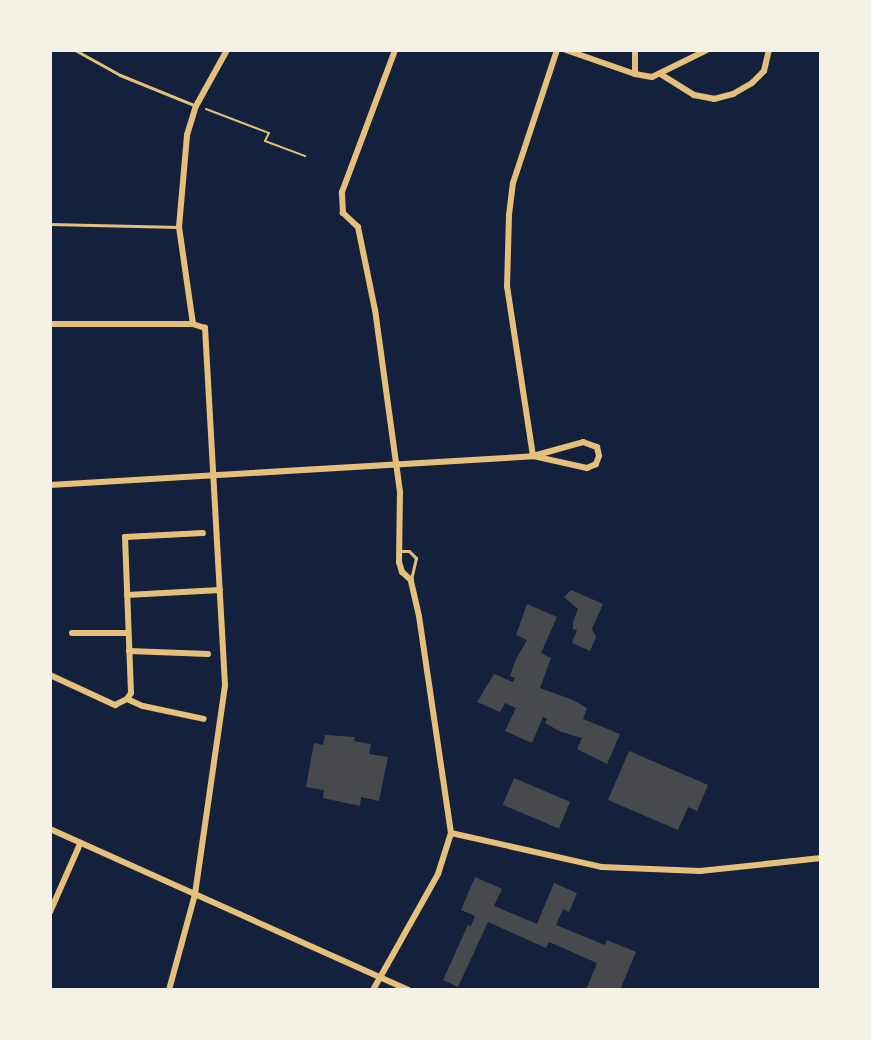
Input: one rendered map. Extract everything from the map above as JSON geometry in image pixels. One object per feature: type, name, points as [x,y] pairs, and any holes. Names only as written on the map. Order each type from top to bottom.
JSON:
[{"type":"street","points":[[193,324],[179,227],[187,135],[196,106],[227,50]]},
{"type":"street","points":[[373,990],[438,874],[451,833],[411,580],[402,572],[397,466],[375,310],[358,227],[343,213],[342,192],[395,50]]},
{"type":"street","points":[[533,456],[507,287],[509,215],[513,183],[557,50]]},
{"type":"street","points":[[566,50],[635,74],[662,75],[694,95],[714,99],[733,94],[752,83],[764,71],[769,50]]},
{"type":"street","points":[[635,50],[635,74]]},
{"type":"street","points":[[662,75],[707,50]]},
{"type":"street","points":[[50,324],[193,324],[205,328],[225,685],[195,894],[169,990]]},
{"type":"street","points":[[50,485],[533,456],[583,442],[597,447],[599,456],[596,464],[587,468],[533,456]]},
{"type":"street","points":[[50,675],[115,705],[127,699],[131,693],[125,537],[203,533]]},
{"type":"street","points":[[127,595],[220,590]]},
{"type":"street","points":[[72,633],[128,633]]},
{"type":"street","points":[[129,651],[208,654]]},
{"type":"street","points":[[127,699],[204,719]]},
{"type":"street","points":[[50,829],[409,990]]},
{"type":"street","points":[[451,833],[602,867],[722,869],[821,858]]},
{"type":"street","points":[[50,912],[80,844]]},
{"type":"lane","points":[[75,50],[120,75],[196,106]]},
{"type":"lane","points":[[50,224],[179,227]]},
{"type":"lane","points":[[400,551],[409,551],[416,558],[411,580]]},
{"type":"path","points":[[196,106],[269,133],[265,141],[305,156]]},
{"type":"building","points":[[571,590],[603,604],[592,629],[596,637],[590,651],[572,643],[577,630],[573,629],[573,622],[578,609],[564,597]]},
{"type":"building","points":[[527,604],[557,617],[541,653],[551,658],[540,688],[587,708],[583,719],[620,734],[607,764],[577,749],[582,738],[559,731],[545,723],[547,719],[543,717],[532,743],[505,731],[516,708],[505,703],[500,712],[477,702],[494,674],[513,682],[515,678],[510,676],[515,661],[527,640],[516,635]]},
{"type":"building","points":[[325,735],[355,737],[354,741],[371,744],[369,754],[388,757],[379,801],[361,797],[360,806],[323,798],[324,790],[306,787],[314,743],[323,745]]},
{"type":"building","points":[[629,751],[708,785],[697,811],[688,807],[678,830],[608,800]]},
{"type":"building","points":[[514,778],[570,802],[559,829],[503,805]]},
{"type":"building","points":[[475,877],[502,889],[494,906],[537,924],[554,883],[577,893],[569,912],[563,909],[556,925],[605,945],[607,940],[636,952],[620,990],[586,990],[597,963],[549,942],[546,948],[488,922],[458,987],[443,980],[475,916],[461,910]]}]
